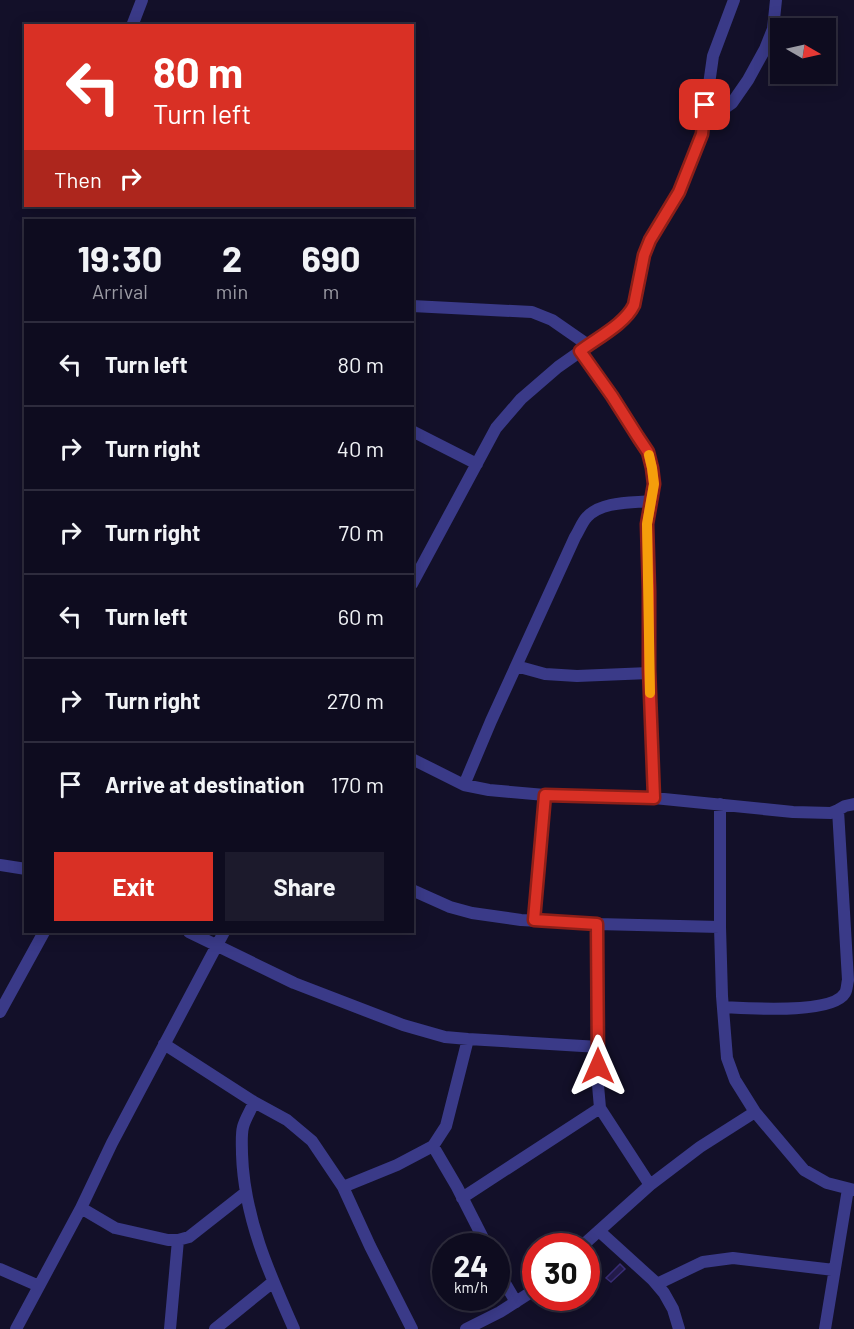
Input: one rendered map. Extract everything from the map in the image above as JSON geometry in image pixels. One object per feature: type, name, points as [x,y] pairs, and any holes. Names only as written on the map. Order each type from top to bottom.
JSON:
[{"type":"street","points":[[133,24],[142,0]]},
{"type":"street","points":[[414,580],[496,428],[521,399],[558,366],[615,327],[632,310],[644,255],[650,240],[679,192],[702,134],[713,56],[734,0]]},
{"type":"street","points":[[704,123],[732,103],[748,80],[773,29],[776,0]]},
{"type":"street","points":[[414,306],[532,312],[552,320],[584,348],[648,452],[654,484],[647,524],[649,673],[654,798]]},
{"type":"street","points":[[414,431],[477,464]]},
{"type":"street","points":[[464,785],[575,537],[588,516],[598,509],[612,505],[651,501]]},
{"type":"street","points":[[516,666],[545,674],[577,676],[649,673]]},
{"type":"street","points":[[414,760],[464,785],[489,790],[545,795],[654,798],[793,812],[831,813],[854,804]]},
{"type":"street","points":[[534,920],[545,795]]},
{"type":"street","points":[[720,804],[720,927],[727,1058],[735,1080],[755,1112],[804,1170],[827,1183],[851,1189],[834,1270],[825,1329]]},
{"type":"street","points":[[723,1007],[800,1008],[830,1004],[840,999],[846,992],[848,980],[838,810]]},
{"type":"street","points":[[0,865],[24,869]]},
{"type":"street","points":[[414,891],[472,913],[597,924],[720,927]]},
{"type":"street","points":[[597,924],[600,1108],[650,1185]]},
{"type":"street","points":[[2,1006],[43,933]]},
{"type":"street","points":[[191,933],[294,983],[403,1025],[468,1040],[599,1047]]},
{"type":"street","points":[[16,1329],[224,933]]},
{"type":"street","points":[[343,1187],[397,1165],[433,1146],[446,1126],[468,1040]]},
{"type":"street","points":[[164,1044],[254,1102],[287,1120],[312,1141],[343,1187],[412,1329]]},
{"type":"street","points":[[254,1102],[243,1128],[242,1170],[245,1192],[259,1246],[294,1329]]},
{"type":"street","points":[[462,1198],[600,1108]]},
{"type":"street","points":[[597,1233],[650,1185],[709,1141],[755,1112]]},
{"type":"street","points":[[433,1146],[480,1233]]},
{"type":"street","points":[[81,1208],[115,1227],[168,1240],[178,1240],[189,1237],[245,1192]]},
{"type":"street","points":[[599,1231],[657,1284],[672,1309],[679,1329]]},
{"type":"street","points":[[170,1329],[178,1240]]},
{"type":"street","points":[[657,1284],[703,1262],[733,1258],[834,1270]]},
{"type":"street","points":[[0,1269],[39,1286]]},
{"type":"street","points":[[215,1329],[273,1282]]},
{"type":"street","points":[[510,1292],[516,1302]]},
{"type":"street","points":[[466,1329],[522,1298]]},
{"type":"building","points":[[620,1264],[625,1269],[611,1282],[606,1278]]},
{"type":"slow traffic","points":[[649,455],[654,484],[647,524],[650,693]]},
{"type":"route","points":[[598,1066],[597,924],[534,920],[545,795],[654,798],[647,524],[654,484],[648,452],[580,351],[615,327],[632,310],[644,255],[650,240],[679,192],[702,134],[705,105]]}]
